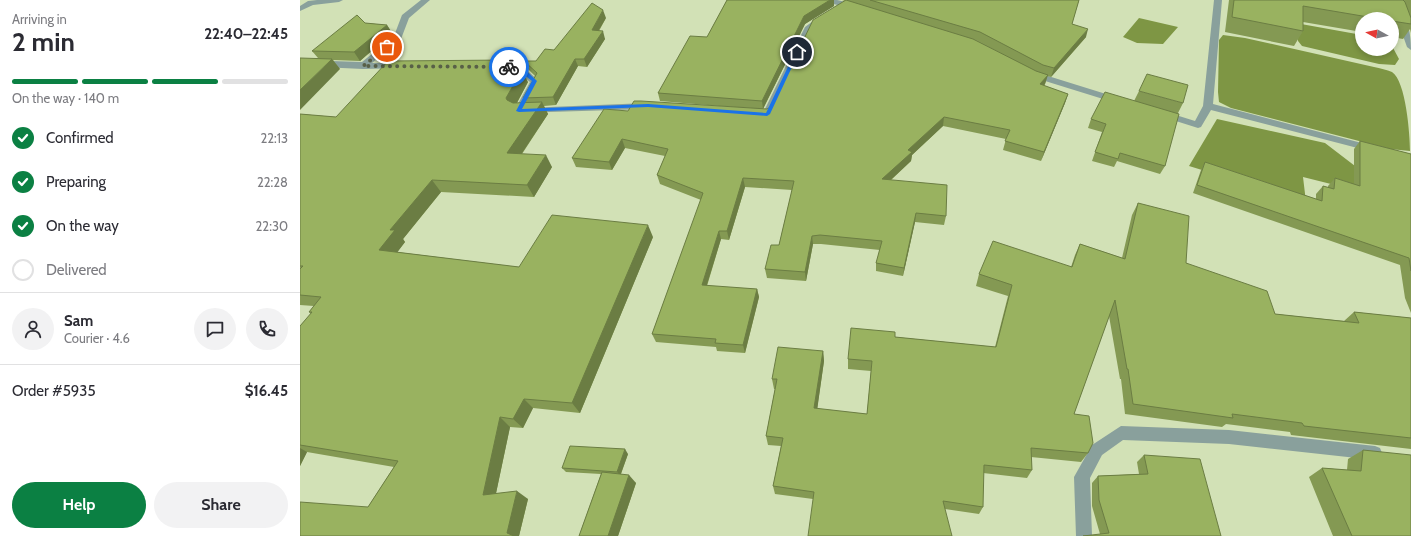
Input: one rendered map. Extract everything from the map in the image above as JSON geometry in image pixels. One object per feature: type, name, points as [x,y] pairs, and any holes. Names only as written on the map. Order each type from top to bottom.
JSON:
[{"type":"street","points":[[300,9],[311,3],[339,0]]},
{"type":"street","points":[[363,66],[398,37],[405,17],[426,0]]},
{"type":"street","points":[[827,0],[868,11]]},
{"type":"street","points":[[1152,111],[1198,125],[1208,106],[1218,0]]},
{"type":"street","points":[[1388,0],[1397,11],[1404,25],[1411,47]]},
{"type":"street","points":[[752,113],[767,114],[809,28],[845,4]]},
{"type":"street","points":[[300,63],[363,66],[410,66]]},
{"type":"street","points":[[502,67],[518,67],[535,81],[519,111],[656,106]]},
{"type":"street","points":[[1023,69],[1037,76],[1129,104]]},
{"type":"street","points":[[1208,106],[1381,151]]},
{"type":"street","points":[[1084,536],[1082,477],[1096,450],[1121,433],[1229,437],[1387,454]]},
{"type":"shaded area","points":[[1139,18],[1178,27],[1163,44],[1137,43],[1123,37]]},
{"type":"shaded area","points":[[1301,24],[1355,34],[1355,56],[1397,56],[1399,59],[1395,65],[1379,64],[1302,46],[1298,41],[1298,26]]},
{"type":"shaded area","points":[[1223,35],[1245,38],[1392,72],[1397,77],[1404,97],[1408,121],[1410,151],[1390,149],[1231,108],[1219,102],[1219,40]]},
{"type":"shaded area","points":[[1217,119],[1325,143],[1355,166],[1358,178],[1351,189],[1303,177],[1306,202],[1189,166]]},
{"type":"building","points":[[727,0],[830,0],[804,16],[762,101],[658,93],[690,36],[707,37]]},
{"type":"building","points":[[846,0],[973,39],[1036,71],[1048,75],[1040,84],[1068,94],[1044,152],[1005,141],[1010,130],[944,117],[908,150],[912,152],[882,179],[947,185],[946,216],[916,213],[904,268],[876,263],[882,241],[820,235],[812,236],[805,272],[765,269],[771,245],[779,245],[794,181],[743,178],[727,231],[719,231],[702,285],[757,289],[743,345],[715,343],[716,339],[652,334],[703,193],[657,175],[668,149],[622,139],[609,162],[572,158],[604,109],[628,111],[634,101],[767,109],[772,106],[813,20]]},
{"type":"building","points":[[870,0],[1079,0],[1072,24],[1088,29],[1054,68],[1043,65],[980,32]]},
{"type":"building","points":[[1234,0],[1403,0],[1411,18],[1411,24],[1399,22],[1399,12],[1355,12],[1355,15],[1303,6],[1303,31],[1232,17]]},
{"type":"building","points":[[592,3],[603,10],[592,30],[603,31],[584,59],[575,59],[553,97],[523,98],[537,73],[524,61],[536,61],[545,49],[554,50]]},
{"type":"building","points":[[357,15],[365,23],[387,25],[354,52],[312,51]]},
{"type":"building","points":[[300,58],[332,59],[300,90]]},
{"type":"building","points":[[510,60],[522,70],[506,98],[507,100],[513,103],[542,102],[507,153],[546,155],[527,185],[432,180],[390,230],[395,230],[379,250],[519,267],[552,215],[648,225],[572,403],[524,399],[513,419],[500,417],[483,495],[517,491],[507,533],[514,536],[300,536],[300,502],[368,507],[398,461],[300,445],[300,326],[312,312],[309,312],[321,297],[300,295],[300,269],[303,266],[300,266],[300,114],[336,117],[388,61]]},
{"type":"building","points":[[1147,74],[1188,85],[1183,103],[1139,91]]},
{"type":"building","points":[[1105,92],[1179,114],[1165,166],[1120,153],[1118,159],[1095,152],[1106,124],[1091,119]]},
{"type":"building","points":[[1360,141],[1411,154],[1411,271],[1409,258],[1197,185],[1205,162],[1322,201],[1323,186],[1334,189],[1335,178],[1360,186]]},
{"type":"building","points":[[1138,203],[1189,216],[1186,263],[1267,291],[1275,314],[1359,323],[1354,312],[1411,318],[1411,438],[1304,426],[1302,423],[1232,414],[1233,418],[1133,404],[1115,300],[1074,414],[1089,416],[1093,443],[1088,453],[1031,448],[1032,470],[984,465],[983,507],[943,501],[952,536],[808,536],[814,492],[773,486],[783,438],[766,436],[777,379],[772,379],[778,347],[823,351],[814,408],[867,414],[872,361],[848,359],[851,328],[895,332],[895,337],[996,347],[1012,285],[979,274],[993,241],[1072,267],[1080,244],[1125,259]]},
{"type":"building","points":[[570,446],[625,449],[617,472],[562,468]]},
{"type":"building","points":[[1363,450],[1411,455],[1411,536],[1352,536],[1322,468],[1361,471]]},
{"type":"building","points":[[1144,455],[1200,459],[1221,536],[1083,536],[1109,533],[1099,500],[1098,476],[1148,474]]},
{"type":"building","points":[[602,472],[629,475],[608,536],[579,536]]},
{"type":"way so far","points":[[387,47],[363,66],[509,67]]},
{"type":"route","points":[[509,67],[518,67],[535,81],[519,111],[648,106],[767,114],[797,52]]}]
